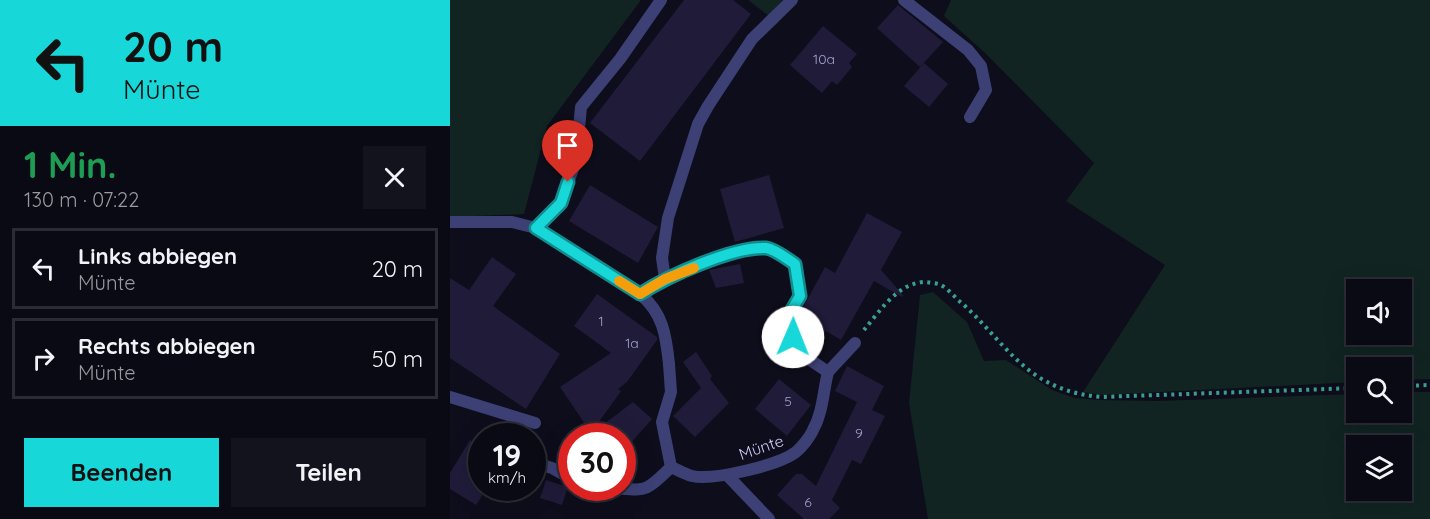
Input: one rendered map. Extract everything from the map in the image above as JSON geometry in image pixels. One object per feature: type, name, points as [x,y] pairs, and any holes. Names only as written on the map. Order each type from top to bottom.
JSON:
[{"type":"street","points":[[536,228],[561,203],[576,160],[581,107],[620,59],[661,0]]},
{"type":"street","points":[[665,279],[662,258],[668,218],[698,124],[752,39],[792,0]]},
{"type":"street","points":[[904,0],[968,50],[981,66],[986,90],[970,117]]},
{"type":"street","points":[[450,222],[512,222],[536,228],[652,304],[662,323],[669,364],[671,392],[662,422],[671,467],[652,486],[636,489]]},
{"type":"street","points":[[640,294],[665,279],[734,253],[768,248],[795,264],[800,296],[790,313],[793,337],[800,353],[828,372],[855,343]]},
{"type":"street","name":"Münte","points":[[671,467],[691,476],[727,475],[775,462],[795,452],[813,431],[824,404],[828,372]]},
{"type":"street","points":[[450,397],[535,423]]},
{"type":"street","points":[[727,475],[769,519]]},
{"type":"path","points":[[855,343],[889,300],[904,288],[922,282],[940,284],[975,314],[1035,375],[1054,386],[1079,395],[1166,396],[1346,388]]},
{"type":"path","points":[[1412,386],[1430,386]]},
{"type":"green space","points":[[450,0],[641,0],[547,126],[524,214],[450,217]]},
{"type":"green space","points":[[748,0],[783,0],[769,16]]},
{"type":"green space","points":[[951,0],[1430,0],[1430,379],[1412,380],[1412,357],[1346,357],[1346,383],[1103,395],[1083,392],[1165,265],[1066,201],[1094,163],[984,52],[944,16]]},
{"type":"green space","points":[[933,292],[967,322],[984,361],[1006,360],[1052,390],[1075,398],[1158,401],[1346,394],[1346,423],[1412,423],[1412,392],[1430,392],[1430,519],[928,519],[909,403],[920,295]]},
{"type":"building","points":[[684,0],[733,0],[751,14],[640,161],[590,123]]},
{"type":"building","points":[[898,5],[943,42],[920,67],[877,28]]},
{"type":"building","points":[[823,26],[857,54],[849,63],[852,67],[837,85],[832,81],[822,93],[790,65]]},
{"type":"building","points":[[924,63],[948,84],[929,107],[904,86]]},
{"type":"building","points":[[769,175],[784,228],[735,242],[720,189]]},
{"type":"building","points":[[590,185],[658,227],[638,263],[569,221]]},
{"type":"building","points":[[867,213],[902,232],[881,270],[903,295],[902,297],[874,281],[841,340],[799,315],[825,267],[835,273]]},
{"type":"building","points":[[492,257],[516,274],[493,306],[560,354],[526,409],[450,358],[450,278],[469,290]]},
{"type":"building","points":[[740,264],[744,283],[716,288],[709,270]]},
{"type":"building","points":[[597,294],[657,337],[627,382],[618,389],[621,391],[598,423],[584,423],[560,387],[611,353],[574,326]]},
{"type":"building","points":[[696,352],[712,376],[710,379],[729,403],[695,437],[673,416],[701,388],[683,362]]},
{"type":"building","points":[[847,366],[884,386],[872,410],[885,416],[861,464],[852,460],[832,500],[840,508],[829,519],[804,519],[777,495],[796,474],[802,474],[816,486],[857,402],[835,391]]},
{"type":"building","points":[[779,379],[811,405],[787,436],[755,409]]},
{"type":"building","points":[[633,402],[652,419],[636,437],[636,423],[605,423]]},
{"type":"building","points":[[468,443],[468,500],[450,489],[450,473]]},
{"type":"building","points":[[546,480],[558,484],[558,501],[563,501],[562,505],[546,500]]},
{"type":"slow traffic","points":[[619,281],[640,294],[665,279],[694,268]]},
{"type":"route","points":[[568,182],[561,203],[536,228],[640,294],[665,279],[734,253],[768,248],[795,264],[800,296],[790,313],[793,337]]}]
